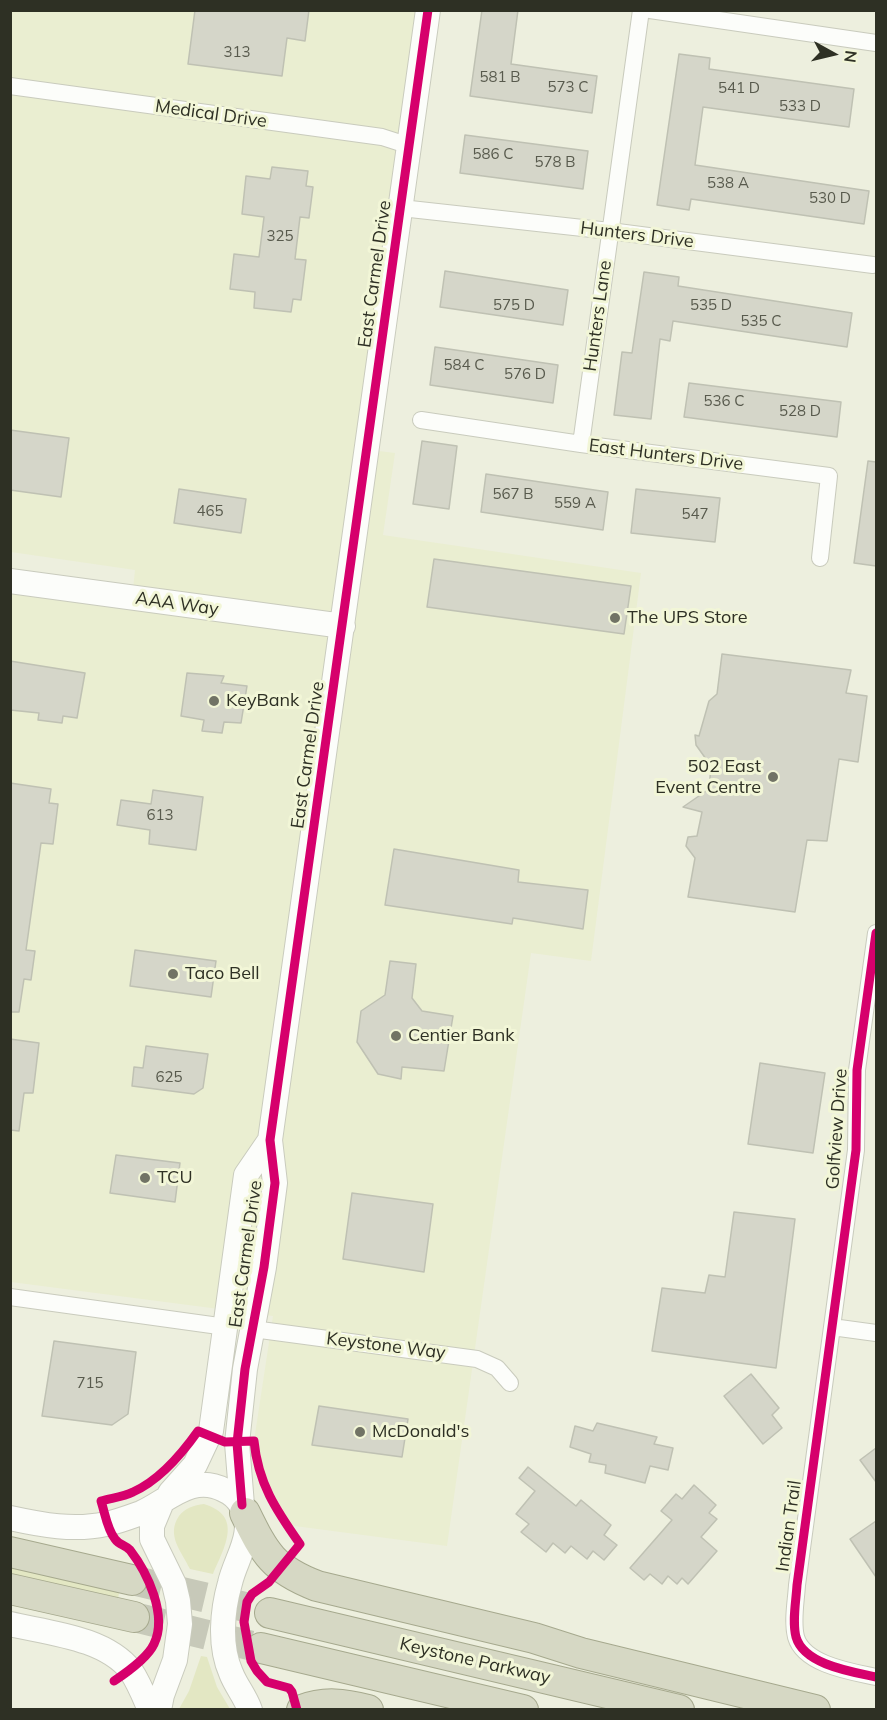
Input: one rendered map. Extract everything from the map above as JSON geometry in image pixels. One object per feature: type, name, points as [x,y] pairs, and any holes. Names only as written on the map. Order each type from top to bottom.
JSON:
[{"type":"highway","points":[[243,1509],[260,1543],[280,1568],[295,1578],[317,1586],[534,1638],[581,1653],[815,1710]]},
{"type":"highway","points":[[10,1552],[132,1580]]},
{"type":"highway","points":[[10,1589],[134,1617]]},
{"type":"highway","name":"Keystone Parkway","points":[[270,1613],[679,1710]]},
{"type":"highway","name":"Keystone Parkway","points":[[261,1648],[523,1710]]},
{"type":"highway","points":[[302,1710],[311,1706],[334,1703],[368,1710]]},
{"type":"street","name":"East Carmel Drive","points":[[250,1710],[227,1663],[223,1631],[229,1585],[247,1537],[237,1443],[245,1369],[264,1267],[275,1183],[270,1140],[428,10]]},
{"type":"street","name":"Hunters Lane","points":[[581,444],[641,10]]},
{"type":"street","points":[[650,10],[876,43]]},
{"type":"street","name":"Medical Drive","points":[[10,86],[381,137],[410,146]]},
{"type":"street","name":"Hunters Drive","points":[[401,208],[610,231],[873,265]]},
{"type":"street","name":"East Hunters Drive","points":[[421,420],[581,444],[829,476],[820,558]]},
{"type":"street","name":"AAA Way","points":[[10,581],[343,626]]},
{"type":"street","name":"Golfview Drive","points":[[832,1327],[856,1150],[857,1070],[870,1029],[876,933]]},
{"type":"street","name":"East Carmel Drive","points":[[163,1500],[195,1465],[206,1446],[214,1413],[246,1175],[270,1140]]},
{"type":"street","points":[[10,1297],[226,1327]]},
{"type":"street","points":[[832,1327],[876,1333]]},
{"type":"street","name":"Indian Trail","points":[[832,1327],[797,1585],[795,1619],[797,1639],[808,1653],[824,1664],[876,1677]]},
{"type":"street","name":"Keystone Way","points":[[253,1329],[477,1359],[497,1368],[510,1383]]},
{"type":"street","points":[[10,1518],[52,1526],[91,1527],[108,1524],[141,1513],[182,1489],[199,1484],[208,1484],[228,1491],[236,1497],[243,1509]]},
{"type":"street","points":[[159,1710],[175,1660],[180,1624],[174,1584],[152,1539],[152,1526],[163,1500]]},
{"type":"street","points":[[10,1624],[82,1641],[107,1650],[130,1670],[150,1710]]},
{"type":"shaded area","points":[[11,11],[416,11],[354,448],[395,453],[383,535],[641,573],[591,961],[531,953],[447,1546],[287,1525],[261,1480],[254,1441],[273,1316],[11,1282],[11,594],[131,609],[135,570],[11,552]]},
{"type":"shaded area","points":[[204,1504],[216,1509],[224,1516],[227,1525],[226,1544],[213,1574],[190,1569],[174,1536],[175,1523],[181,1513],[190,1507]]},
{"type":"shaded area","points":[[11,1562],[120,1587],[118,1599],[11,1574]]},
{"type":"shaded area","points":[[201,1656],[207,1657],[217,1687],[230,1709],[179,1709],[189,1691]]},
{"type":"building","points":[[195,10],[309,10],[305,41],[287,38],[282,76],[188,64]]},
{"type":"building","points":[[482,10],[518,10],[511,64],[597,76],[592,113],[470,96]]},
{"type":"building","points":[[679,54],[710,58],[709,69],[854,89],[849,127],[703,107],[695,165],[869,191],[864,224],[691,199],[689,210],[657,205]]},
{"type":"building","points":[[465,135],[588,151],[583,189],[460,173]]},
{"type":"building","points":[[272,167],[308,171],[306,186],[313,187],[309,218],[300,217],[295,259],[306,260],[301,300],[293,299],[291,312],[254,308],[255,292],[230,289],[234,254],[259,257],[264,217],[242,214],[246,176],[270,179]]},
{"type":"building","points":[[445,271],[568,290],[563,325],[440,307]]},
{"type":"building","points":[[644,272],[679,277],[678,286],[852,313],[847,347],[673,321],[670,341],[660,339],[651,419],[614,415],[622,352],[632,353]]},
{"type":"building","points":[[435,347],[558,365],[553,403],[430,385]]},
{"type":"building","points":[[689,383],[841,402],[837,437],[684,417]]},
{"type":"building","points":[[10,430],[69,438],[61,497],[10,490]]},
{"type":"building","points":[[422,441],[457,446],[449,509],[413,504]]},
{"type":"building","points":[[868,461],[876,462],[876,566],[854,563]]},
{"type":"building","points":[[486,474],[608,492],[603,530],[481,512]]},
{"type":"building","points":[[179,489],[246,499],[241,533],[174,523]]},
{"type":"building","points":[[636,489],[720,498],[715,542],[631,533]]},
{"type":"building","points":[[434,559],[631,586],[624,634],[427,607]]},
{"type":"building","name":"502 East Event Centre","points":[[722,654],[851,670],[846,693],[867,696],[858,762],[839,759],[827,841],[807,840],[795,912],[688,897],[695,858],[686,846],[688,837],[697,836],[702,812],[683,807],[709,789],[711,766],[696,745],[695,735],[699,736],[709,701],[717,694]]},
{"type":"building","points":[[10,661],[85,673],[77,718],[63,716],[62,723],[38,720],[39,713],[10,710]]},
{"type":"building","name":"KeyBank","points":[[187,673],[224,676],[221,683],[247,686],[241,723],[224,722],[222,733],[202,731],[204,720],[181,716]]},
{"type":"building","points":[[10,783],[51,789],[49,803],[58,804],[53,844],[41,843],[26,950],[35,951],[31,980],[24,979],[19,1012],[10,1012]]},
{"type":"building","points":[[153,790],[203,797],[196,850],[149,844],[150,830],[117,825],[121,800],[151,804]]},
{"type":"building","points":[[394,849],[519,870],[518,882],[588,890],[583,929],[513,918],[512,924],[385,905]]},
{"type":"building","name":"Taco Bell","points":[[135,950],[216,961],[211,997],[130,986]]},
{"type":"building","points":[[390,961],[416,964],[412,998],[422,1011],[453,1016],[444,1071],[402,1067],[401,1079],[378,1074],[357,1042],[361,1011],[385,995]]},
{"type":"building","points":[[10,1039],[39,1043],[33,1093],[24,1093],[19,1131],[10,1130]]},
{"type":"building","points":[[146,1046],[208,1054],[203,1088],[194,1094],[132,1086],[134,1067],[143,1068]]},
{"type":"building","points":[[760,1063],[825,1073],[813,1153],[748,1144]]},
{"type":"building","name":"TCU","points":[[116,1155],[180,1163],[175,1202],[110,1193]]},
{"type":"building","points":[[352,1193],[433,1204],[424,1272],[343,1259]]},
{"type":"building","points":[[734,1212],[795,1219],[776,1368],[652,1351],[662,1288],[705,1293],[709,1275],[725,1277]]},
{"type":"building","points":[[54,1341],[136,1352],[128,1414],[112,1425],[42,1416]]},
{"type":"building","points":[[751,1374],[779,1408],[772,1415],[782,1428],[763,1444],[724,1396]]},
{"type":"building","name":"McDonald's","points":[[319,1406],[408,1419],[402,1457],[312,1445]]},
{"type":"building","points":[[597,1423],[657,1437],[654,1444],[673,1448],[668,1470],[650,1466],[645,1483],[605,1473],[606,1465],[589,1462],[591,1454],[570,1447],[575,1426],[593,1431]]},
{"type":"building","points":[[876,1448],[876,1482],[860,1460]]},
{"type":"building","points":[[528,1467],[576,1506],[581,1500],[611,1525],[604,1535],[617,1545],[604,1560],[593,1551],[587,1559],[571,1546],[565,1553],[553,1543],[546,1552],[521,1532],[529,1524],[516,1514],[535,1491],[519,1478]]},
{"type":"building","points":[[694,1485],[716,1505],[709,1513],[717,1519],[701,1537],[717,1551],[688,1584],[682,1578],[677,1584],[668,1576],[662,1584],[650,1574],[644,1580],[630,1568],[672,1520],[661,1511],[676,1494],[682,1499]]},
{"type":"building","points":[[876,1521],[876,1577],[850,1539]]},
{"type":"tunnel","points":[[132,1580],[270,1613]]},
{"type":"tunnel","points":[[134,1617],[261,1648]]},
{"type":"cycle path","points":[[242,1505],[237,1443],[245,1369],[264,1267],[275,1183],[270,1140],[428,10]]},
{"type":"cycle path","points":[[876,933],[857,1070],[856,1150],[794,1618],[796,1637],[801,1647],[809,1654],[830,1666],[876,1677]]},
{"type":"cycle path","points":[[114,1681],[151,1649],[158,1633],[159,1620],[149,1582],[130,1550],[118,1543],[112,1535],[101,1501],[129,1494],[152,1481],[177,1458],[198,1431],[225,1442],[254,1441],[264,1483],[283,1519],[300,1544],[269,1582],[252,1594],[247,1602],[244,1622],[251,1661],[257,1671],[267,1682],[289,1688],[297,1710]]},
{"type":"place","name":"The UPS Store","points":[[615,618]]},
{"type":"place","name":"KeyBank","points":[[214,701]]},
{"type":"place","name":"502 East Event Centre","points":[[773,777]]},
{"type":"place","name":"Taco Bell","points":[[173,974]]},
{"type":"place","name":"Centier Bank","points":[[396,1036]]},
{"type":"place","name":"TCU","points":[[145,1178]]},
{"type":"place","name":"McDonald's","points":[[360,1432]]}]
